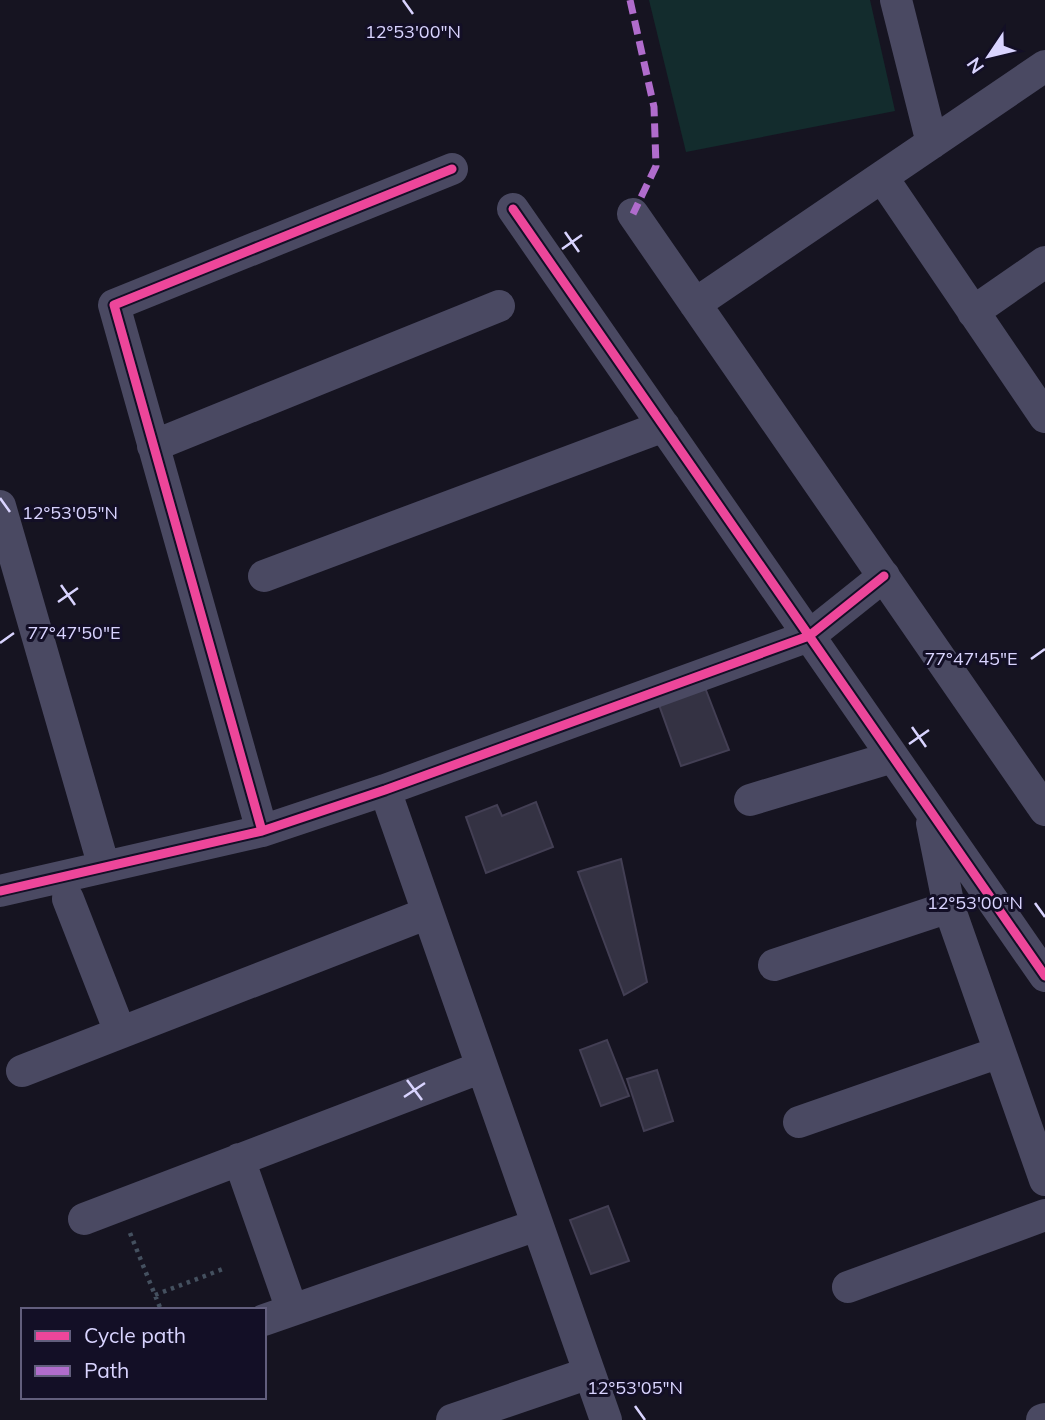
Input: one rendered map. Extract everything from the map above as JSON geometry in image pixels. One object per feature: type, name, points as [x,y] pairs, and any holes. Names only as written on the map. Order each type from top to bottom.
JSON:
[{"type":"street","points":[[896,0],[932,144]]},
{"type":"street","points":[[695,304],[1045,66]]},
{"type":"street","points":[[262,831],[114,305],[452,169]]},
{"type":"street","points":[[882,177],[1045,417]]},
{"type":"street","points":[[513,209],[1045,976]]},
{"type":"street","points":[[633,214],[1045,810]]},
{"type":"street","points":[[973,312],[1045,262]]},
{"type":"street","points":[[153,446],[499,306]]},
{"type":"street","points":[[264,576],[664,426]]},
{"type":"street","points":[[0,506],[104,867]]},
{"type":"street","points":[[0,891],[262,831],[385,790],[809,636],[884,576]]},
{"type":"street","points":[[750,800],[893,757]]},
{"type":"street","points":[[385,790],[606,1420]]},
{"type":"street","points":[[929,808],[949,907],[1045,1180]]},
{"type":"street","points":[[68,899],[120,1032]]},
{"type":"street","points":[[774,965],[949,907]]},
{"type":"street","points":[[22,1071],[428,913]]},
{"type":"street","points":[[799,1122],[1000,1052]]},
{"type":"street","points":[[84,1219],[482,1067]]},
{"type":"street","points":[[239,1160],[278,1315],[537,1225]]},
{"type":"street","points":[[848,1287],[1045,1215]]},
{"type":"street","points":[[452,1420],[589,1373]]},
{"type":"path","points":[[119,1205],[160,1308]]},
{"type":"path","points":[[155,1295],[223,1269]]},
{"type":"green space","points":[[649,0],[870,0],[895,111],[686,152]]},
{"type":"building","points":[[704,685],[729,750],[681,766],[658,702]]},
{"type":"building","points":[[536,802],[553,847],[486,873],[466,817],[497,805],[502,816]]},
{"type":"building","points":[[621,859],[647,982],[624,995],[578,872]]},
{"type":"building","points":[[607,1040],[629,1096],[601,1106],[580,1050]]},
{"type":"building","points":[[657,1070],[673,1121],[644,1131],[627,1079]]},
{"type":"building","points":[[608,1206],[629,1261],[591,1274],[570,1220]]},
{"type":"marked path","points":[[630,0],[654,107],[656,166],[633,214]]},
{"type":"cycle path","points":[[262,831],[114,305],[452,169]]},
{"type":"cycle path","points":[[513,209],[1045,976]]},
{"type":"cycle path","points":[[0,891],[262,831],[385,790],[809,636],[884,576]]}]
